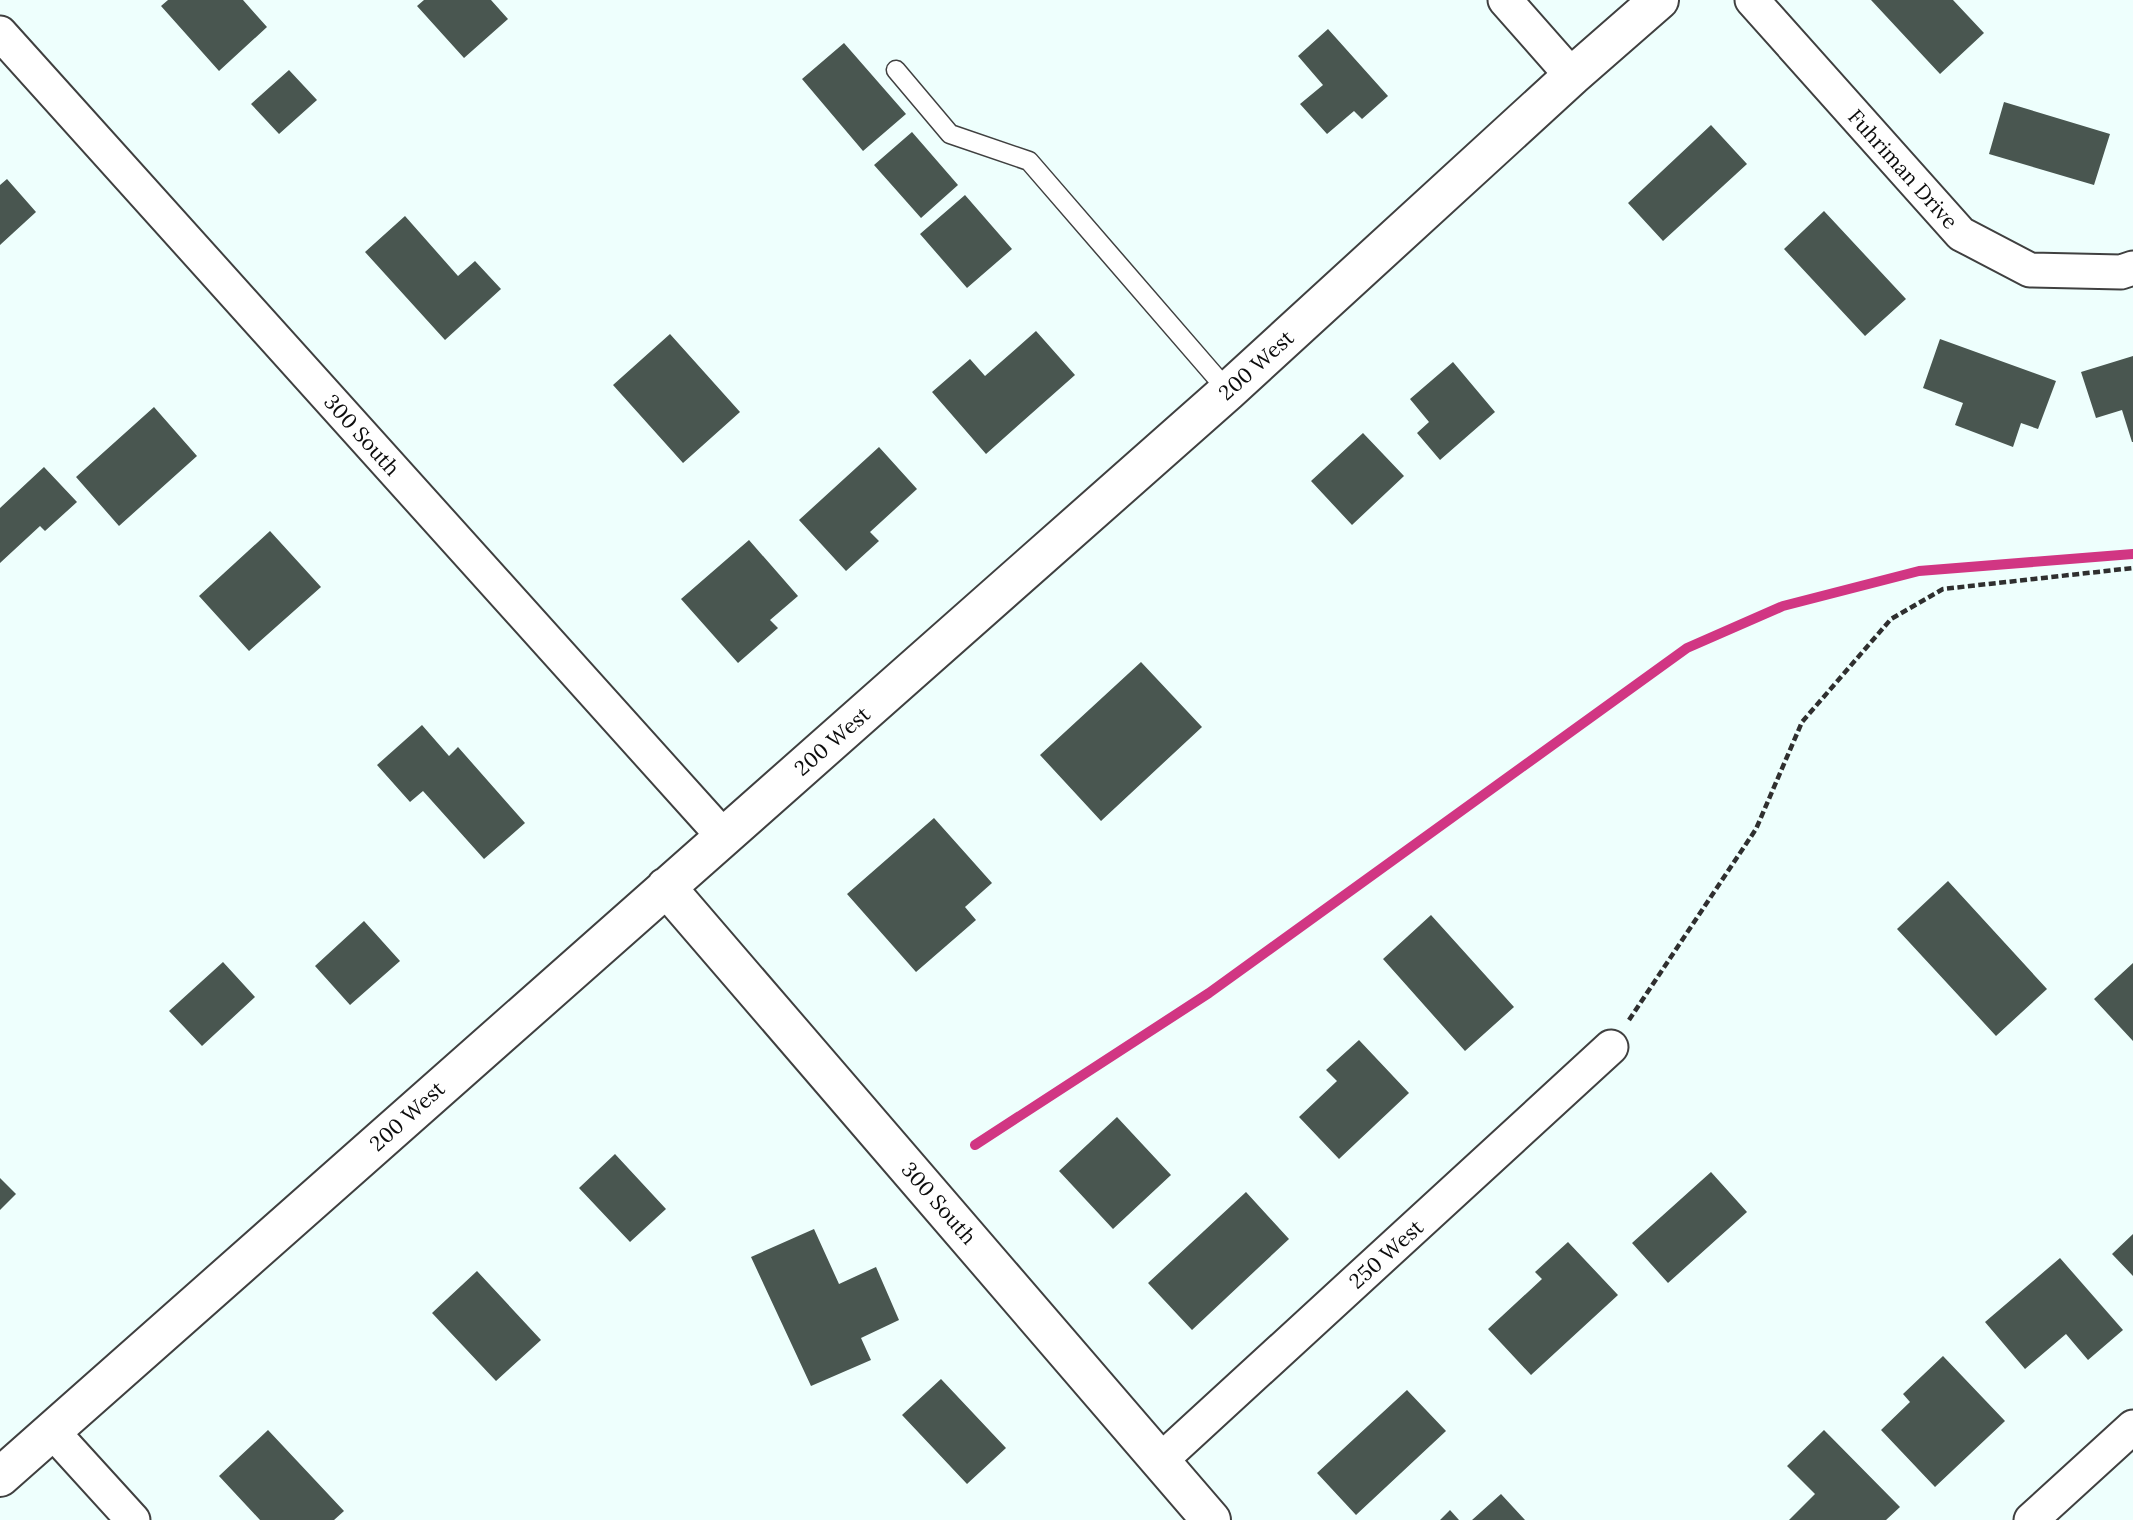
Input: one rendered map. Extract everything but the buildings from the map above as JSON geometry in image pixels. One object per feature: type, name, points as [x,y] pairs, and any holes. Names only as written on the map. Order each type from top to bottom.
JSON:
[{"type":"street","points":[[1505,0],[1572,76]]},
{"type":"street","name":"200 West","points":[[0,1477],[1228,391],[1572,76],[1659,0]]},
{"type":"street","name":"Fuhriman Drive","points":[[1752,0],[1961,234],[2029,270],[2121,272],[2133,268]]},
{"type":"street","name":"300 South","points":[[0,33],[723,836]]},
{"type":"street","name":"300 South","points":[[666,887],[1211,1520]]},
{"type":"street","name":"250 West","points":[[1160,1461],[1611,1047]]},
{"type":"street","points":[[2031,1520],[2133,1427]]},
{"type":"street","points":[[52,1431],[133,1520]]},
{"type":"lane","points":[[896,70],[950,134],[1028,161],[1228,391]]},
{"type":"path","points":[[1611,1047],[1756,829],[1802,722],[1891,619],[1943,589],[2133,568]]},
{"type":"waterway","points":[[975,1145],[1209,993],[1687,648],[1783,606],[1919,571],[2133,554]]}]
